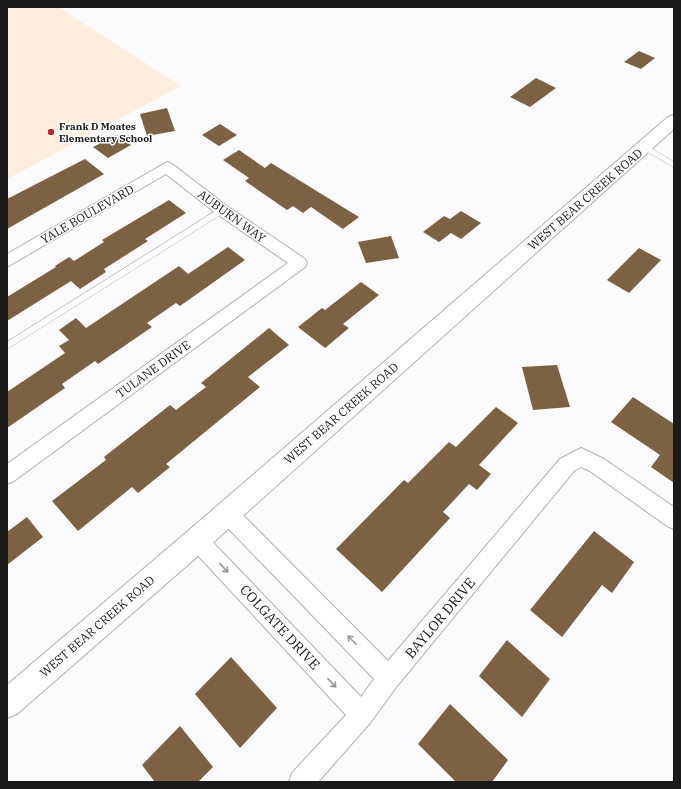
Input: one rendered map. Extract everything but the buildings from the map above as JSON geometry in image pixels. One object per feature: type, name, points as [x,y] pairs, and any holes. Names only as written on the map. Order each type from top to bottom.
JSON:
[{"type":"main road","name":"WEST BEAR CREEK ROAD","points":[[7,704],[197,540],[674,120]]},
{"type":"street","name":"AUBURN WAY","points":[[167,167],[222,210],[299,263]]},
{"type":"street","name":"YALE BOULEVARD","points":[[7,261],[167,167]]},
{"type":"street","name":"TULANE DRIVE","points":[[7,475],[299,263]]},
{"type":"street","name":"BAYLOR DRIVE","points":[[301,782],[362,716],[389,678],[567,465],[582,458],[597,465],[674,519]]},
{"type":"street","points":[[226,513],[389,678]]},
{"type":"street","name":"COLGATE DRIVE","points":[[197,540],[362,716]]},
{"type":"lane","points":[[644,147],[674,165]]},
{"type":"lane","points":[[7,346],[222,210]]},
{"type":"shaded area","name":"Frank D Moates Elementary School","points":[[7,7],[58,7],[181,86],[7,179]]},
{"type":"place","name":"Frank D Moates Elementary School","points":[[51,132]]}]
